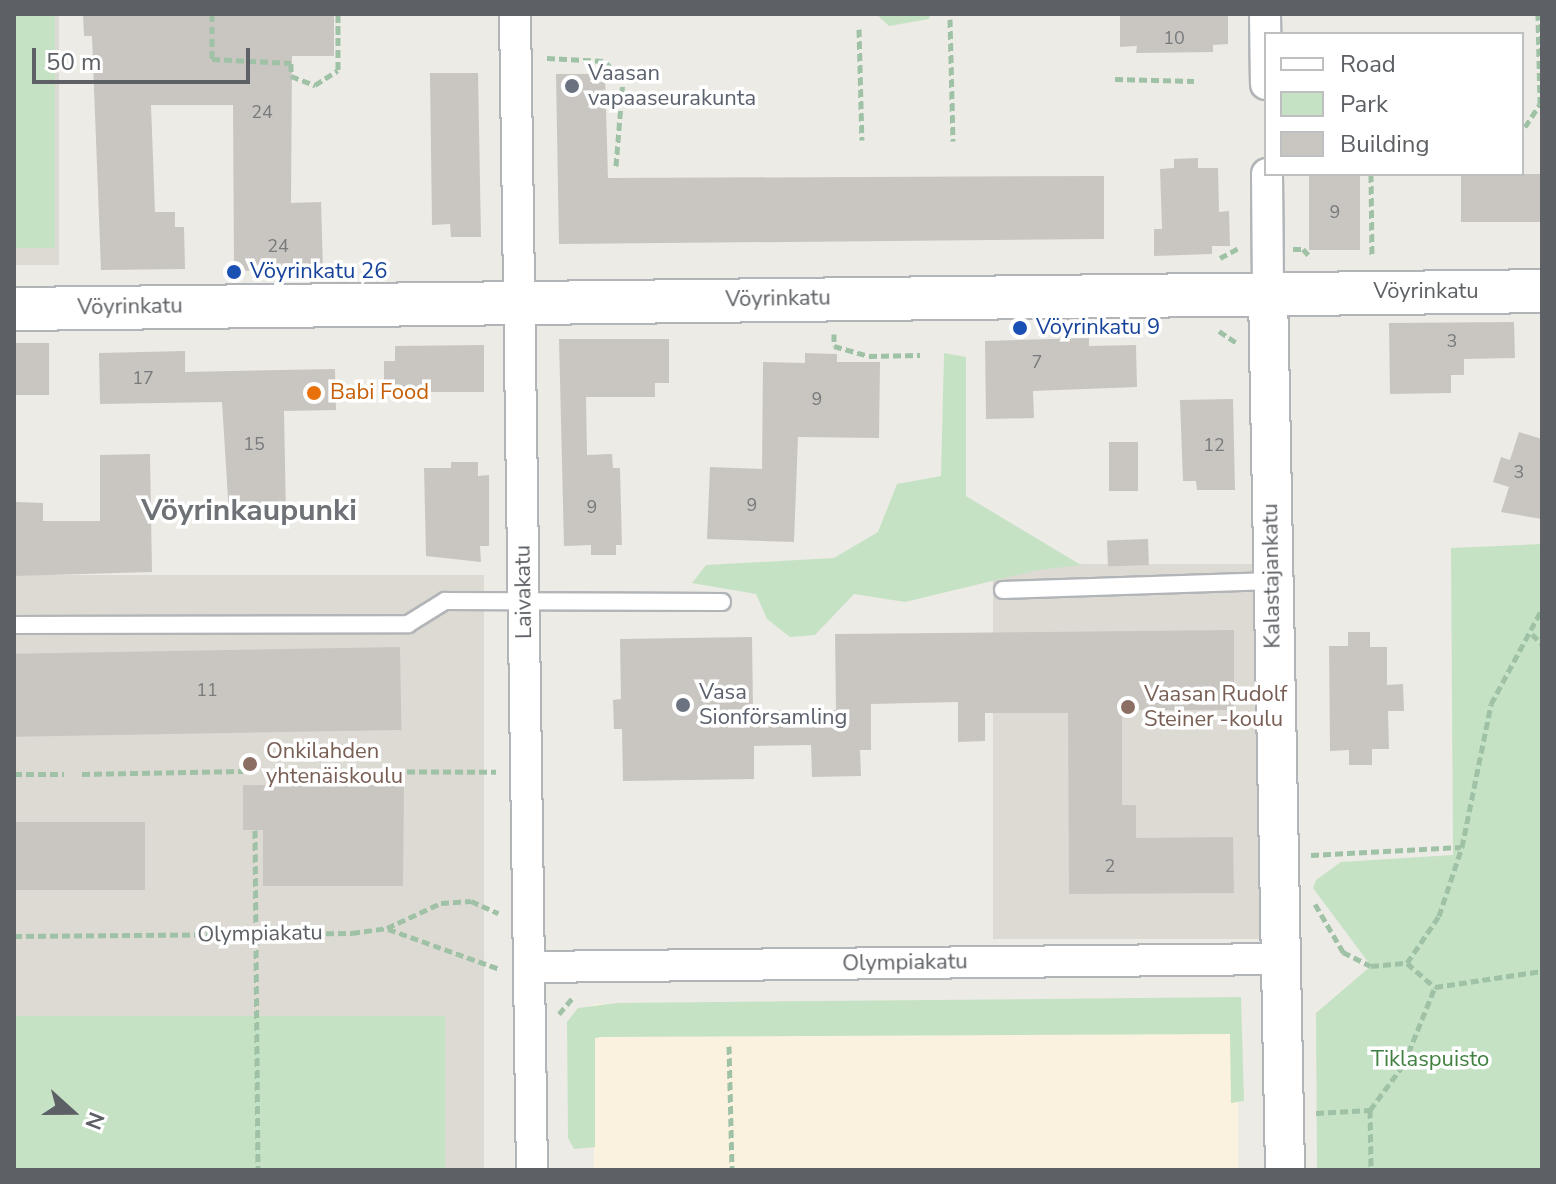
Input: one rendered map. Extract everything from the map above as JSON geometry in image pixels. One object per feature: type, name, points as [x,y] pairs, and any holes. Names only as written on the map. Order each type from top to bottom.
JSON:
[{"type":"main road","name":"Vöyrinkatu","points":[[14,309],[1542,291]]},
{"type":"street","name":"Laivakatu","points":[[515,14],[524,602],[515,968],[532,1170]]},
{"type":"street","name":"Kalastajankatu","points":[[1267,176],[1285,1170]]},
{"type":"street","name":"Olympiakatu","points":[[515,968],[1280,959]]},
{"type":"lane","points":[[1003,590],[1272,581]]},
{"type":"lane","points":[[14,625],[408,624],[445,601],[722,602]]},
{"type":"path","points":[[212,14],[212,59],[291,63],[291,76],[315,85],[338,70],[338,14]]},
{"type":"path","points":[[1525,127],[1540,104],[1538,14]]},
{"type":"path","points":[[950,19],[953,141]]},
{"type":"path","points":[[859,29],[862,140]]},
{"type":"path","points":[[547,58],[604,61],[623,79],[654,80]]},
{"type":"path","points":[[616,166],[623,79]]},
{"type":"path","points":[[1115,79],[1194,81]]},
{"type":"path","points":[[1371,176],[1372,257]]},
{"type":"path","points":[[1211,262],[1240,248]]},
{"type":"path","points":[[833,329],[834,346],[869,356],[920,355]]},
{"type":"path","points":[[1407,963],[1439,916],[1462,847],[1491,704],[1532,634],[1542,609]]},
{"type":"path","points":[[1532,634],[1542,644]]},
{"type":"path","points":[[82,774],[243,771]]},
{"type":"path","points":[[263,771],[496,772]]},
{"type":"path","points":[[14,774],[64,774]]},
{"type":"path","points":[[255,830],[258,1170]]},
{"type":"path","points":[[1310,855],[1462,847]]},
{"type":"path","points":[[1311,890],[1343,952],[1371,966],[1407,963],[1435,987],[1542,971]]},
{"type":"path","name":"Olympiakatu","points":[[14,936],[257,934],[387,928],[441,903],[471,901],[498,910]]},
{"type":"path","points":[[387,928],[515,968]]},
{"type":"path","points":[[1371,1170],[1370,1110],[1404,1064],[1435,987]]},
{"type":"path","points":[[562,1014],[578,993]]},
{"type":"path","points":[[729,1046],[732,1170]]},
{"type":"path","points":[[1283,1113],[1370,1110]]},
{"type":"shaded area","points":[[14,14],[59,14],[59,265],[14,265]]},
{"type":"shaded area","name":"Vaasan Rudolf Steiner -koulu","points":[[993,564],[1260,564],[1260,939],[993,939]]},
{"type":"shaded area","name":"Onkilahden yhtenäiskoulu","points":[[14,575],[484,575],[484,1170],[14,1170]]},
{"type":"shaded area","points":[[594,1004],[1238,1004],[1238,1170],[594,1170]]},
{"type":"green space","points":[[14,14],[55,14],[55,248],[14,248]]},
{"type":"green space","points":[[876,14],[930,14],[929,19],[889,26]]},
{"type":"green space","points":[[944,353],[966,357],[966,496],[1081,565],[1038,570],[905,602],[854,594],[815,635],[790,637],[767,619],[756,594],[692,583],[706,565],[834,558],[878,532],[897,484],[941,476]]},
{"type":"green space","name":"Tiklaspuisto","points":[[1542,544],[1542,1170],[1317,1170],[1316,1013],[1371,966],[1313,888],[1316,880],[1341,862],[1453,855],[1451,548]]},
{"type":"green space","points":[[1241,997],[1244,1101],[1231,1103],[1230,1034],[602,1037],[595,1038],[595,1147],[574,1149],[568,1138],[567,1022],[578,1008],[617,1003]]},
{"type":"green space","points":[[14,1016],[445,1016],[445,1170],[14,1170]]},
{"type":"building","points":[[83,14],[334,14],[334,56],[292,56],[291,203],[321,202],[323,269],[234,271],[233,105],[151,105],[155,212],[175,212],[175,227],[184,227],[185,269],[101,270],[92,36],[84,36]]},
{"type":"building","points":[[1120,14],[1228,14],[1228,44],[1213,45],[1213,52],[1136,53],[1137,46],[1120,47]]},
{"type":"building","points":[[430,73],[478,73],[481,237],[451,237],[450,224],[432,225]]},
{"type":"building","points":[[556,74],[605,74],[608,178],[1104,176],[1104,239],[559,244]]},
{"type":"building","points":[[1198,158],[1198,168],[1218,168],[1219,212],[1229,211],[1230,246],[1212,246],[1212,254],[1154,256],[1154,229],[1162,229],[1160,169],[1174,168],[1174,159]]},
{"type":"building","points":[[1542,174],[1542,222],[1461,222],[1461,176]]},
{"type":"building","points":[[1309,176],[1360,176],[1360,250],[1309,250]]},
{"type":"building","points":[[1514,322],[1515,358],[1464,359],[1464,375],[1451,375],[1451,393],[1390,394],[1389,323]]},
{"type":"building","points":[[1089,338],[1089,346],[1136,345],[1137,387],[1033,391],[1034,418],[986,419],[985,341]]},
{"type":"building","points":[[559,339],[669,339],[669,383],[655,383],[655,397],[586,397],[587,455],[612,454],[613,468],[620,468],[622,545],[616,545],[616,555],[591,555],[591,545],[564,546]]},
{"type":"building","points":[[14,343],[49,343],[49,395],[14,395]]},
{"type":"building","points":[[484,345],[484,392],[384,392],[384,361],[395,361],[395,346]]},
{"type":"building","points":[[185,351],[185,372],[335,369],[336,410],[284,411],[286,514],[229,515],[222,402],[100,404],[99,353]]},
{"type":"building","points":[[805,353],[837,354],[837,362],[880,362],[879,438],[798,437],[794,542],[707,539],[710,467],[762,469],[763,362],[805,363]]},
{"type":"building","points":[[1233,399],[1235,490],[1197,490],[1196,481],[1183,481],[1180,400]]},
{"type":"building","points":[[1519,432],[1542,439],[1542,519],[1501,512],[1509,487],[1493,482],[1501,457],[1510,460]]},
{"type":"building","points":[[1109,442],[1138,442],[1138,491],[1109,491]]},
{"type":"building","points":[[150,454],[152,572],[14,576],[16,502],[43,503],[43,521],[100,521],[100,455]]},
{"type":"building","points":[[451,462],[478,462],[478,476],[489,475],[489,546],[480,546],[481,562],[426,556],[424,468],[451,468]]},
{"type":"building","points":[[1148,539],[1149,565],[1108,566],[1107,540]]},
{"type":"building","points":[[1234,630],[1234,710],[1122,710],[1122,805],[1136,805],[1136,838],[1233,837],[1234,893],[1069,894],[1068,713],[985,713],[985,741],[958,742],[958,702],[871,704],[871,750],[860,750],[861,776],[812,777],[811,745],[754,746],[754,779],[623,781],[622,729],[614,729],[613,700],[621,699],[620,639],[752,637],[753,710],[836,710],[835,634]]},
{"type":"building","points":[[1348,632],[1370,632],[1370,647],[1387,647],[1387,685],[1403,684],[1404,711],[1388,711],[1389,749],[1372,749],[1372,765],[1349,765],[1349,750],[1330,751],[1329,646],[1348,646]]},
{"type":"building","points":[[400,647],[401,730],[16,737],[14,654]]},
{"type":"building","points":[[243,785],[404,785],[403,886],[263,886],[263,830],[243,830]]},
{"type":"building","points":[[14,822],[145,822],[145,890],[14,890]]},
{"type":"place","name":"Vaasan vapaaseurakunta","points":[[572,86]]},
{"type":"place","name":"Vöyrinkatu 26","points":[[234,272]]},
{"type":"place","name":"Vöyrinkatu 9","points":[[1020,328]]},
{"type":"place","name":"Babi Food","points":[[314,393]]},
{"type":"place","name":"Vasa Sionförsamling","points":[[683,705]]},
{"type":"place","name":"Vaasan Rudolf Steiner -koulu","points":[[1128,707]]},
{"type":"place","name":"Onkilahden yhtenäiskoulu","points":[[250,764]]},
{"type":"district","name":"Vöyrinkaupunki","points":[[249,511]]}]
